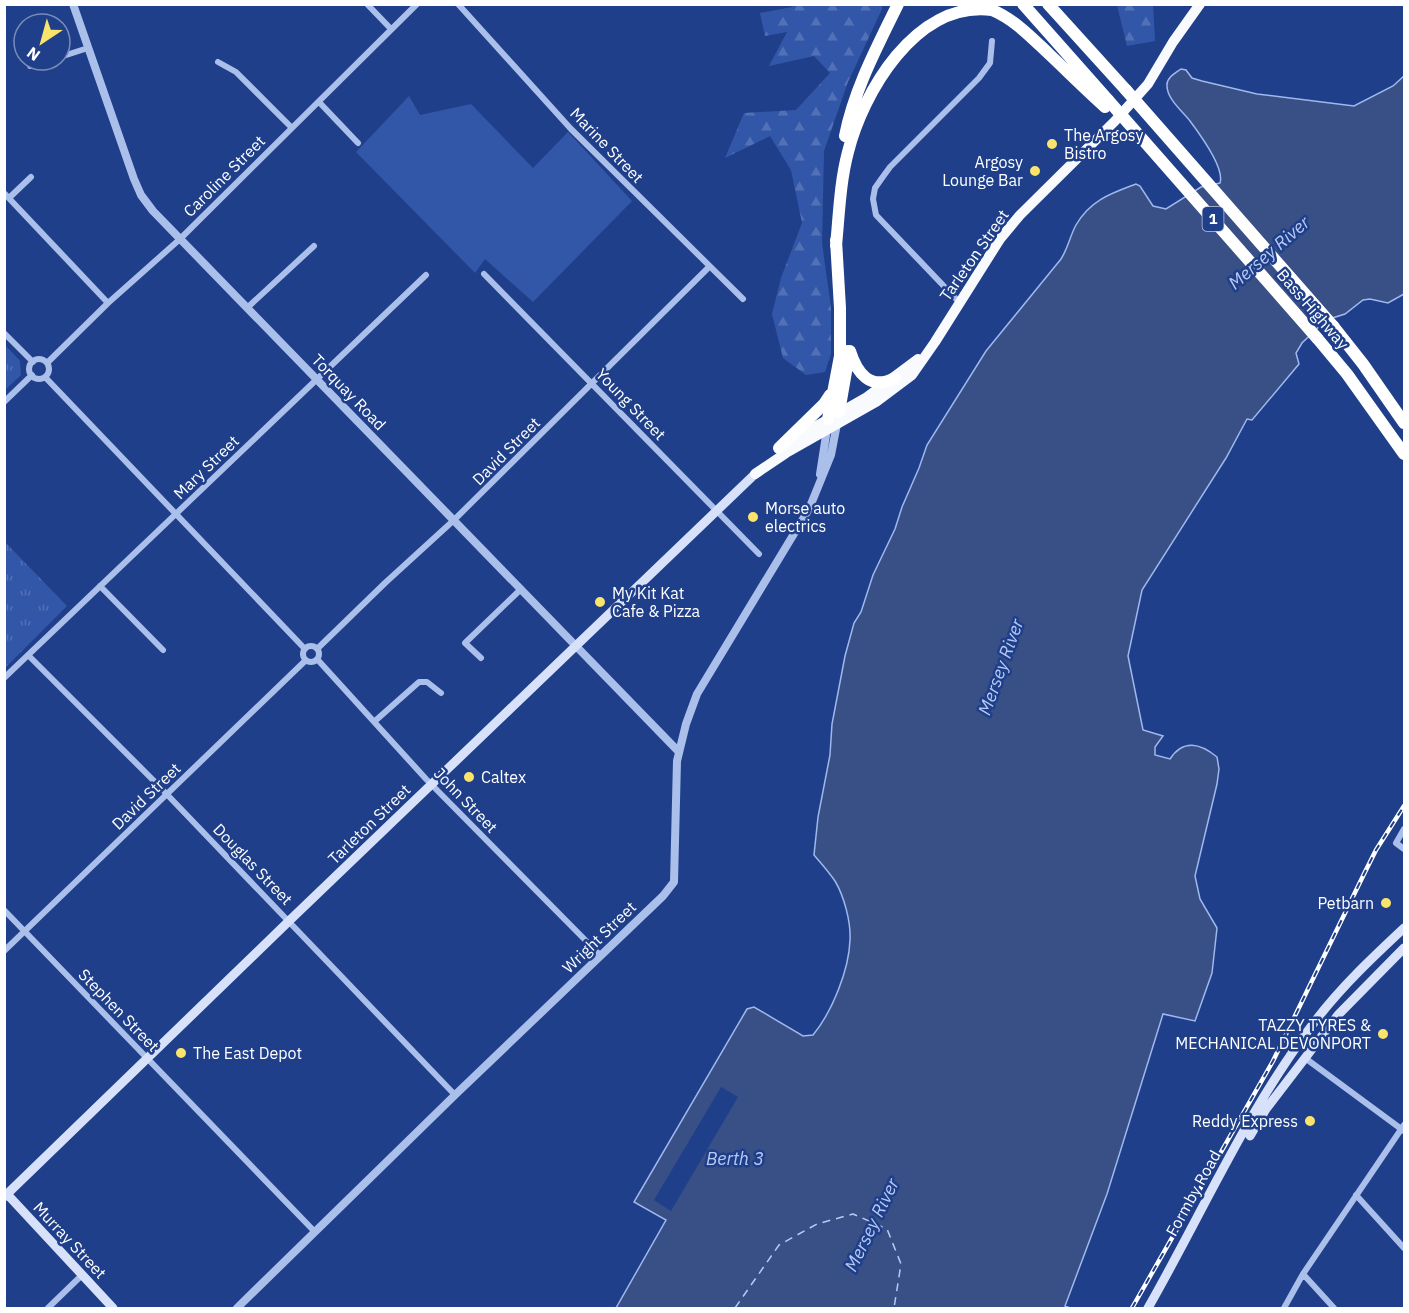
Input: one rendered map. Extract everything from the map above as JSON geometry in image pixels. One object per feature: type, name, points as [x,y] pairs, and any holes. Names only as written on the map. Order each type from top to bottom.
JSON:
[{"type":"highway","points":[[832,421],[832,391],[840,356],[836,184],[848,121],[872,59],[898,4]]},
{"type":"highway","points":[[1023,4],[1107,104]]},
{"type":"highway","name":"Bass Highway","points":[[1048,4],[1333,326],[1404,423]]},
{"type":"highway","points":[[1054,4],[1082,40]]},
{"type":"highway","points":[[1173,42],[1191,4]]},
{"type":"highway","points":[[1173,42],[1200,4]]},
{"type":"highway","points":[[836,246],[847,154],[867,96],[881,71],[909,33],[932,13],[953,6],[976,6],[991,9],[1020,27],[1107,104]]},
{"type":"highway","name":"Tarleton Street","points":[[755,474],[779,448],[832,421],[868,407],[902,384],[916,371],[990,253],[1009,227],[1129,107],[1148,84],[1173,42]]},
{"type":"highway","name":"Bass Highway","points":[[1107,104],[1158,157],[1317,338],[1347,374],[1404,454]]},
{"type":"highway","points":[[840,308],[853,360],[865,377],[882,383],[895,378]]},
{"type":"highway","points":[[1333,326],[1363,356],[1404,409]]},
{"type":"highway","points":[[832,421],[847,366],[846,338]]},
{"type":"highway","name":"Tarleton Street","points":[[755,474],[867,398],[929,351]]},
{"type":"highway","points":[[779,448],[824,404],[832,391]]},
{"type":"main road","name":"Tarleton Street","points":[[5,1194],[755,474]]},
{"type":"main road","name":"Formby Road","points":[[1148,1308],[1246,1130],[1299,1044],[1330,1002],[1404,928]]},
{"type":"main road","name":"Formby Road","points":[[1154,1308],[1212,1201],[1266,1109],[1326,1030],[1404,948]]},
{"type":"main road","points":[[1299,1044],[1317,1028],[1326,1030]]},
{"type":"main road","name":"Murray Street","points":[[5,1194],[113,1308]]},
{"type":"street","name":"Torquay Road","points":[[73,4],[141,195],[153,211],[679,752]]},
{"type":"street","points":[[367,4],[391,29]]},
{"type":"street","name":"Caroline Street","points":[[46,363],[108,303],[180,239],[417,4]]},
{"type":"street","name":"Marine Street","points":[[458,4],[571,129],[743,299]]},
{"type":"street","points":[[959,302],[876,215],[873,199],[875,188],[890,167],[979,78],[990,63],[992,41]]},
{"type":"street","points":[[72,53],[88,48]]},
{"type":"street","points":[[218,62],[236,72],[292,128]]},
{"type":"street","points":[[319,102],[358,143]]},
{"type":"street","points":[[31,177],[7,195],[108,303]]},
{"type":"street","points":[[247,308],[314,246]]},
{"type":"street","name":"David Street","points":[[317,649],[454,520],[709,267]]},
{"type":"street","name":"Young Street","points":[[484,274],[759,554]]},
{"type":"street","name":"Mary Street","points":[[4,678],[426,275]]},
{"type":"street","points":[[4,333],[33,362]]},
{"type":"street","points":[[38,360],[46,363],[49,371],[45,376],[38,379],[32,375],[30,370],[33,362],[38,360]]},
{"type":"street","points":[[4,402],[32,375]]},
{"type":"street","points":[[45,376],[305,649]]},
{"type":"street","name":"Wright Street","points":[[237,1308],[663,896],[674,882],[676,780],[679,752],[686,724],[697,694],[803,520],[816,492],[832,421]]},
{"type":"street","points":[[100,586],[163,650]]},
{"type":"street","points":[[481,658],[465,643],[520,590]]},
{"type":"street","points":[[310,646],[317,649],[319,654],[317,660],[310,662],[306,660],[303,656],[305,649],[310,646]]},
{"type":"street","name":"Douglas Street","points":[[28,655],[167,794],[455,1095]]},
{"type":"street","name":"David Street","points":[[4,951],[306,660]]},
{"type":"street","name":"John Street","points":[[317,660],[432,785],[601,956]]},
{"type":"street","points":[[375,722],[419,682],[427,682],[441,693]]},
{"type":"street","points":[[1404,829],[1396,843],[1404,849]]},
{"type":"street","name":"Stephen Street","points":[[4,910],[315,1232]]},
{"type":"street","points":[[1284,1308],[1303,1274],[1403,1129],[1305,1058]]},
{"type":"street","points":[[1356,1196],[1404,1248]]},
{"type":"street","points":[[1303,1274],[1334,1308]]},
{"type":"street","points":[[48,1308],[82,1275]]},
{"type":"green space","points":[[795,5],[882,5],[848,82],[824,151],[822,243],[831,308],[831,354],[825,372],[806,375],[783,358],[772,314],[781,278],[802,223],[791,170],[770,136],[725,158],[744,113],[796,110],[830,73],[814,56],[769,66],[787,32],[765,36],[760,13]]},
{"type":"green space","points":[[1117,5],[1153,5],[1155,41],[1127,46]]},
{"type":"green space","points":[[409,96],[420,115],[471,104],[533,168],[568,132],[632,201],[533,302],[485,259],[475,273],[356,152]]},
{"type":"green space","points":[[5,345],[20,361],[21,375],[5,390]]},
{"type":"green space","points":[[5,542],[67,606],[5,668]]},
{"type":"water","points":[[1181,69],[1186,70],[1192,78],[1257,94],[1354,106],[1393,86],[1404,76],[1404,294],[1388,303],[1370,299],[1363,300],[1345,314],[1326,320],[1302,343],[1296,353],[1299,364],[1252,420],[1247,419],[1226,458],[1142,590],[1128,656],[1143,730],[1163,736],[1155,747],[1155,755],[1170,759],[1180,748],[1192,745],[1217,757],[1219,769],[1217,784],[1195,876],[1200,899],[1217,928],[1212,973],[1195,1021],[1163,1014],[1107,1194],[1065,1306],[1070,1308],[616,1308],[666,1220],[634,1202],[747,1009],[754,1007],[803,1036],[813,1035],[827,1015],[843,977],[849,952],[848,917],[835,881],[814,855],[818,817],[830,755],[832,724],[854,623],[861,612],[873,575],[895,529],[927,445],[986,351],[1061,259],[1076,225],[1088,209],[1110,194],[1136,184],[1140,186],[1153,206],[1166,209],[1201,187],[1220,183],[1219,169],[1210,151],[1190,121],[1172,100],[1168,91],[1168,81]]},
{"type":"pier","points":[[721,1087],[738,1097],[671,1211],[654,1200]]},
{"type":"ferry route","points":[[735,1308],[779,1245],[817,1224],[853,1214],[887,1229],[901,1264],[894,1308]]},
{"type":"railway","points":[[1132,1308],[1273,1061],[1376,850],[1404,806]]},
{"type":"place","name":"The Argosy Bistro","points":[[1052,144]]},
{"type":"place","name":"Argosy Lounge Bar","points":[[1035,171]]},
{"type":"place","name":"Morse auto electrics","points":[[753,517]]},
{"type":"place","name":"My Kit Kat Cafe & Pizza","points":[[600,602]]},
{"type":"place","name":"Caltex","points":[[469,777]]},
{"type":"place","name":"Petbarn","points":[[1386,903]]},
{"type":"place","name":"TAZZY TYRES & MECHANICAL DEVONPORT","points":[[1383,1034]]},
{"type":"place","name":"The East Depot","points":[[181,1053]]},
{"type":"place","name":"Reddy Express","points":[[1310,1121]]},
{"type":"water label","name":"Mersey River","points":[[1269,253]]},
{"type":"water label","name":"Mersey River","points":[[1001,667]]},
{"type":"water label","name":"Berth 3","points":[[735,1159]]},
{"type":"water label","name":"Mersey River","points":[[872,1225]]}]
